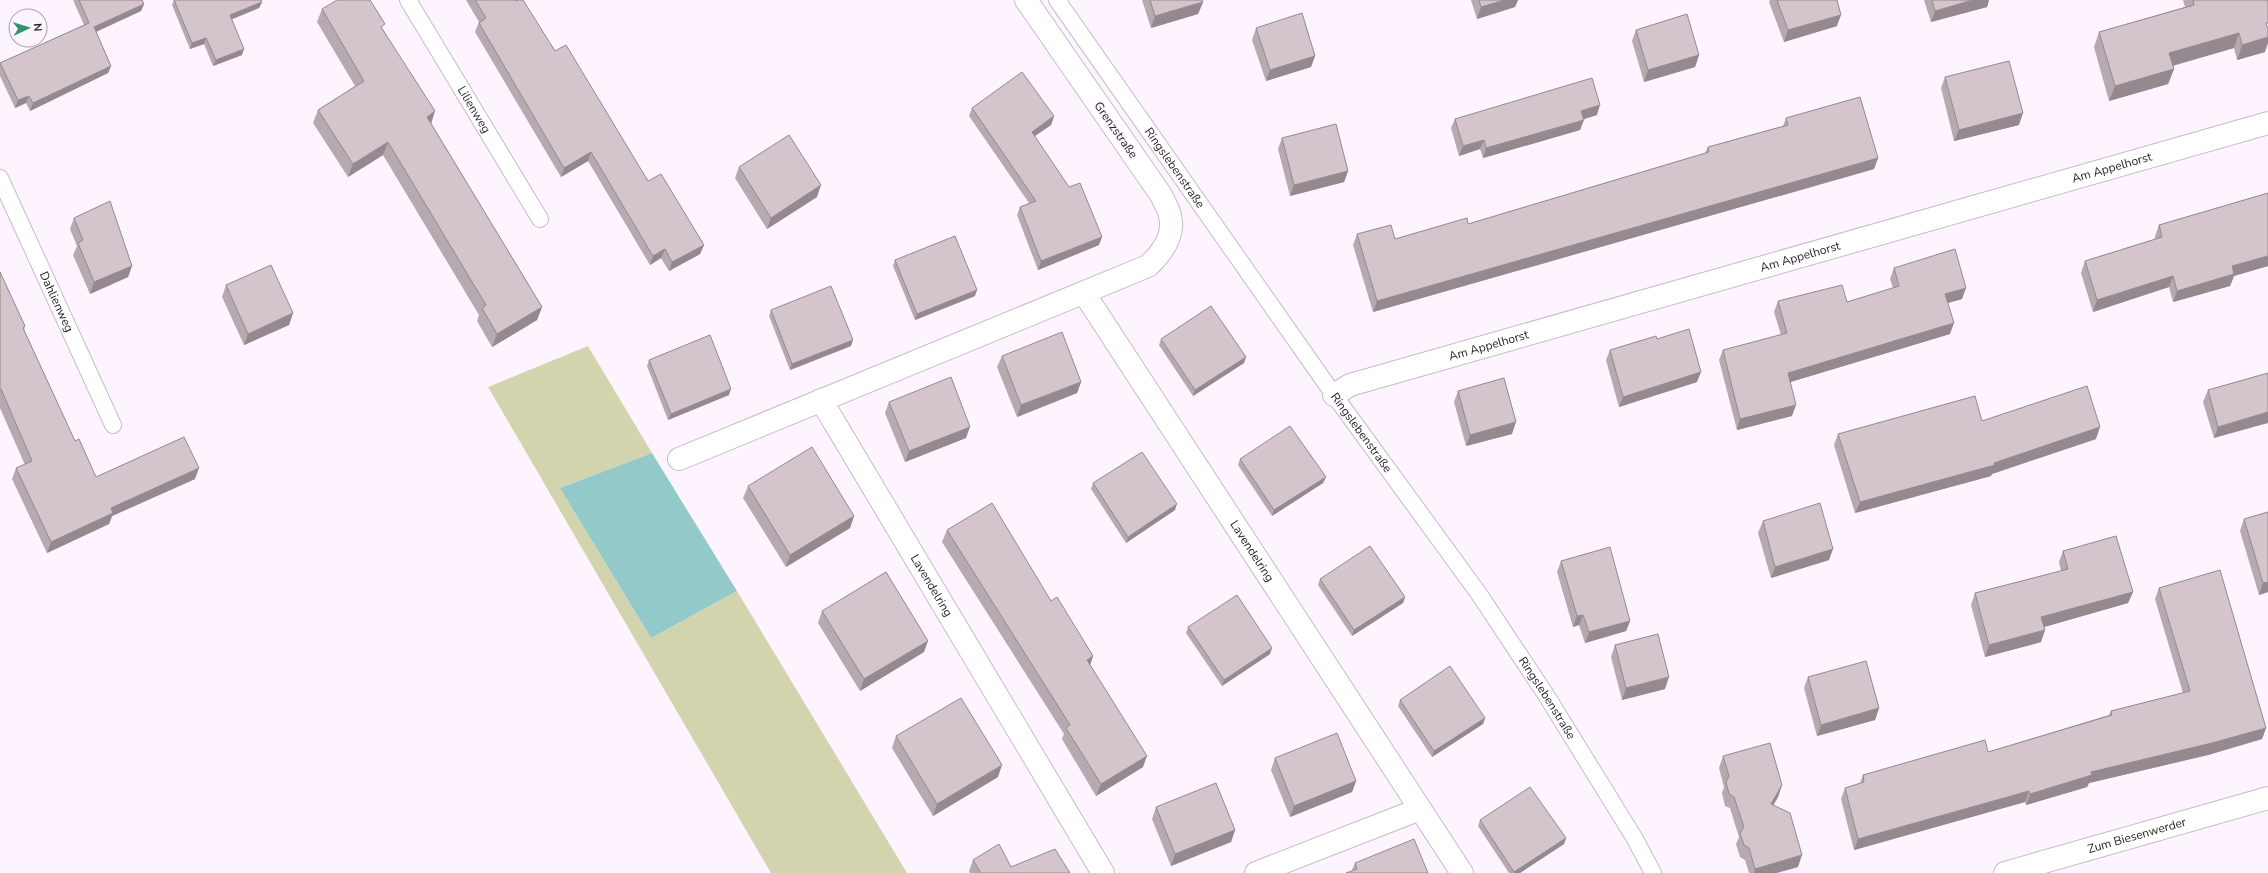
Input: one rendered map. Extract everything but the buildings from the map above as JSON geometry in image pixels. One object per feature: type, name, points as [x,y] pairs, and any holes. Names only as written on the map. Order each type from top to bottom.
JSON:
[{"type":"street","name":"Grenzstraße","points":[[1026,0],[1164,202],[1170,216],[1169,238],[1162,252],[1148,266],[1084,293]]},
{"type":"street","name":"Am Appelhorst","points":[[1334,395],[1350,385],[2268,123]]},
{"type":"street","points":[[679,459],[1084,293]]},
{"type":"street","name":"Lavendelring","points":[[1084,293],[1462,873]]},
{"type":"street","name":"Lavendelring","points":[[821,400],[1103,873]]},
{"type":"street","name":"Zum Biesenwerder","points":[[2005,873],[2268,798]]},
{"type":"street","points":[[1256,873],[1420,809]]},
{"type":"lane","name":"Lilienweg","points":[[408,0],[540,219]]},
{"type":"lane","name":"Ringslebenstraße","points":[[1057,0],[1334,395],[1479,594],[1546,695],[1635,839],[1653,873]]},
{"type":"lane","name":"Dahlienweg","points":[[0,178],[113,425]]},
{"type":"shaded area","points":[[588,346],[652,453],[560,488],[651,638],[737,591],[907,873],[771,873],[488,387]]},
{"type":"shaded area","points":[[652,453],[737,591],[651,638],[560,488]]}]
